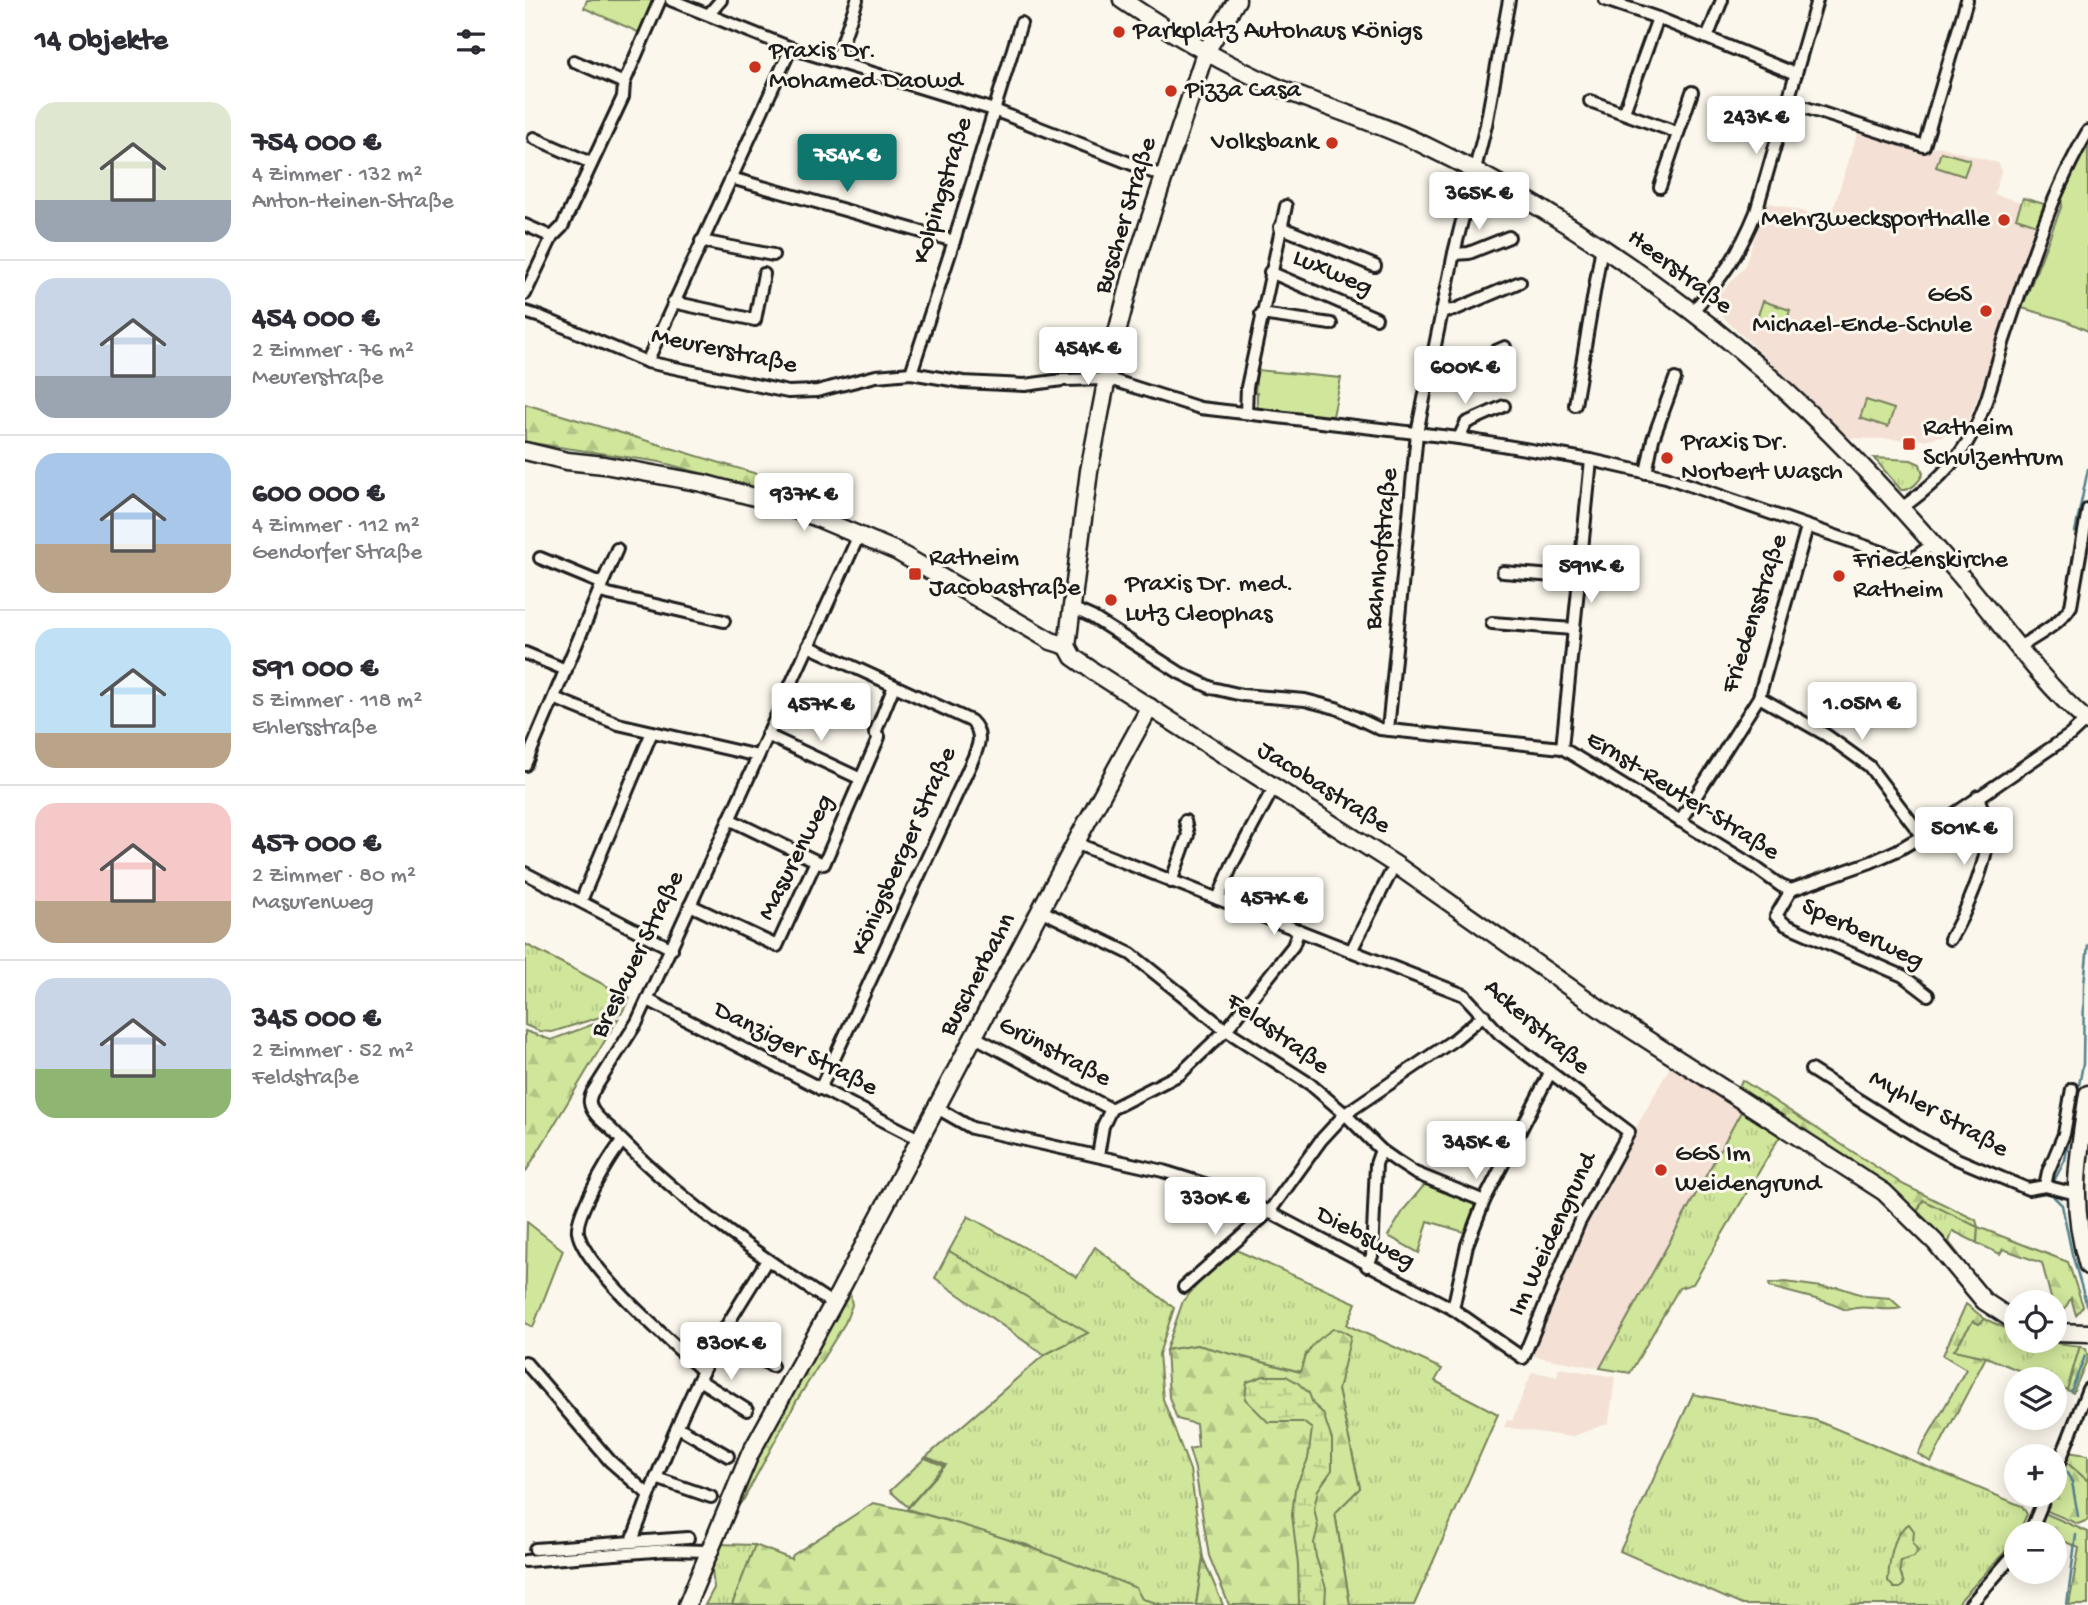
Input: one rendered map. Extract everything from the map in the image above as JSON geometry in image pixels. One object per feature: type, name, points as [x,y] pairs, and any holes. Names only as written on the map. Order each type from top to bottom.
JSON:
[{"type":"main road","name":"Heerstraße","points":[[1122,0],[1205,53],[1278,88],[1419,143],[1474,169],[1602,246],[1692,312],[1744,353],[1842,447],[1933,544],[2046,679],[2087,721]]},
{"type":"main road","name":"Buscher Straße","points":[[1067,646],[1089,471],[1109,379],[1112,352],[1134,267],[1205,53],[1237,0]]},
{"type":"main road","name":"Jacobastraße","points":[[525,451],[567,461],[702,483],[770,501],[881,542],[1051,641],[1067,646],[1073,657],[1396,865],[1609,1015],[1884,1192],[1935,1242],[1984,1301],[2004,1314]]},
{"type":"main road","name":"Buscherbahn","points":[[687,1605],[750,1454],[853,1267],[1075,843],[1150,707]]},
{"type":"main road","points":[[2088,1094],[2075,1194],[2088,1266]]},
{"type":"main road","points":[[2067,1332],[2088,1333]]},
{"type":"street","points":[[525,294],[552,237],[562,227],[622,97],[624,83],[660,0]]},
{"type":"street","points":[[671,0],[791,48],[994,110],[1165,177]]},
{"type":"street","points":[[709,14],[721,0]]},
{"type":"street","points":[[836,61],[857,0]]},
{"type":"street","name":"Bahnhofstraße","points":[[1388,730],[1417,433],[1454,254],[1486,125],[1510,0]]},
{"type":"street","points":[[1605,0],[1658,18],[1796,74]]},
{"type":"street","points":[[1707,38],[1722,0]]},
{"type":"street","points":[[1692,312],[1734,261],[1756,212],[1818,0]]},
{"type":"street","points":[[1787,102],[1924,146],[1967,0]]},
{"type":"street","points":[[1624,112],[1658,18]]},
{"type":"street","name":"Kolpingstraße","points":[[911,373],[1021,23]]},
{"type":"street","points":[[647,362],[791,48]]},
{"type":"street","points":[[574,61],[624,83]]},
{"type":"street","points":[[1660,187],[1692,92]]},
{"type":"street","points":[[1590,101],[1677,132]]},
{"type":"street","points":[[1900,509],[1938,478],[1973,433],[2053,206],[2075,153],[2088,131]]},
{"type":"street","points":[[534,138],[591,163]]},
{"type":"street","points":[[731,177],[954,242]]},
{"type":"street","name":"Luxweg","points":[[1246,414],[1247,387],[1261,314],[1286,206]]},
{"type":"street","points":[[525,225],[552,237]]},
{"type":"street","name":"Luxweg","points":[[1280,227],[1375,265]]},
{"type":"street","points":[[1454,254],[1469,253],[1509,237]]},
{"type":"street","points":[[701,241],[773,255]]},
{"type":"street","points":[[1575,405],[1602,246]]},
{"type":"street","name":"Luxweg","points":[[1270,272],[1376,318]]},
{"type":"street","points":[[673,302],[755,320],[764,274]]},
{"type":"street","points":[[1442,311],[1454,310],[1520,282]]},
{"type":"street","name":"Meurerstraße","points":[[525,312],[647,362],[788,392],[817,391],[876,376],[911,373],[963,382],[1025,385],[1062,380],[1109,379],[1200,408],[1459,438],[1591,460],[1666,477],[1902,559],[1912,559],[1933,544]]},
{"type":"street","name":"Luxweg","points":[[1261,314],[1331,324]]},
{"type":"street","points":[[1429,373],[1443,374],[1505,347]]},
{"type":"street","points":[[1646,473],[1653,439],[1675,379]]},
{"type":"street","points":[[1459,438],[1466,423],[1504,407]]},
{"type":"street","points":[[1562,748],[1591,460]]},
{"type":"street","points":[[2019,647],[2051,626],[2066,614],[2071,606],[2088,509]]},
{"type":"street","name":"Friedensstraße","points":[[1679,821],[1759,697],[1807,527]]},
{"type":"street","name":"Breslauer Straße","points":[[833,1304],[767,1260],[696,1207],[622,1142],[593,1111],[589,1102],[591,1093],[638,1022],[859,535]]},
{"type":"street","points":[[525,765],[617,549]]},
{"type":"street","points":[[540,558],[601,588],[724,621]]},
{"type":"street","points":[[1503,572],[1578,578]]},
{"type":"street","name":"Ernst-Reuter-Straße","points":[[1072,608],[1092,617],[1203,685],[1242,695],[1305,700],[1336,708],[1380,729],[1562,748],[1791,890]]},
{"type":"street","points":[[1492,623],[1573,629]]},
{"type":"street","name":"Königsberger Straße","points":[[808,646],[971,721],[980,733],[980,741],[820,1088]]},
{"type":"street","points":[[525,653],[565,670]]},
{"type":"street","name":"Masurenweg","points":[[689,905],[777,946],[815,861],[824,864],[879,737],[875,733],[894,686]]},
{"type":"street","points":[[1759,697],[1826,735],[1869,766],[1922,836]]},
{"type":"street","points":[[554,698],[618,724],[758,756]]},
{"type":"street","points":[[1791,890],[1871,862],[1922,836],[2087,721]]},
{"type":"street","points":[[581,901],[652,732]]},
{"type":"street","name":"Masurenweg","points":[[767,735],[861,779]]},
{"type":"street","points":[[1218,899],[1232,865],[1269,796]]},
{"type":"street","name":"Sperberweg","points":[[1950,939],[1963,919],[1985,854],[1988,831],[1978,796]]},
{"type":"street","points":[[729,819],[815,861]]},
{"type":"street","points":[[1171,882],[1188,835],[1185,821]]},
{"type":"street","name":"Ackerstraße","points":[[1075,843],[1464,995],[1500,1034],[1629,1132]]},
{"type":"street","points":[[525,873],[672,949]]},
{"type":"street","points":[[1351,951],[1389,874]]},
{"type":"street","name":"Sperberweg","points":[[1791,890],[1776,916],[1786,925],[1903,976],[1928,995]]},
{"type":"street","name":"Feldstraße","points":[[1040,910],[1131,954],[1226,1030],[1310,1084],[1381,1150],[1415,1173],[1483,1200]]},
{"type":"street","points":[[1098,1156],[1103,1126],[1111,1109],[1180,1074],[1226,1030],[1293,946],[1299,930]]},
{"type":"street","name":"Danziger Straße","points":[[648,1000],[921,1140]]},
{"type":"street","points":[[1184,1287],[1269,1212],[1321,1140],[1345,1114],[1484,1016]]},
{"type":"street","name":"Grünstraße","points":[[975,1037],[1111,1109]]},
{"type":"street","name":"Myhler Straße","points":[[1811,1070],[1957,1159],[2028,1189],[2045,1186],[2075,1194]]},
{"type":"street","points":[[1453,1309],[1467,1245],[1483,1200],[1550,1073]]},
{"type":"street","points":[[2045,1186],[2064,1134],[2072,1089]]},
{"type":"street","name":"Diebsweg","points":[[937,1108],[972,1128],[1163,1171],[1217,1188],[1269,1212],[1453,1309],[1523,1357]]},
{"type":"street","name":"Im Weidengrund","points":[[1523,1357],[1579,1223],[1629,1132]]},
{"type":"street","points":[[622,1142],[611,1155],[580,1218],[578,1232],[584,1247],[620,1293],[701,1376],[747,1410]]},
{"type":"street","points":[[1367,1266],[1372,1256],[1376,1164],[1381,1150]]},
{"type":"street","points":[[632,1541],[656,1478],[701,1376],[723,1333],[767,1260]]},
{"type":"street","points":[[723,1333],[772,1366]]},
{"type":"street","points":[[525,1362],[610,1461],[649,1495]]},
{"type":"street","points":[[2066,1444],[2088,1389]]},
{"type":"street","points":[[678,1427],[728,1456]]},
{"type":"street","points":[[656,1478],[711,1497]]},
{"type":"street","points":[[535,1549],[688,1538]]},
{"type":"street","points":[[525,1561],[667,1550],[709,1551]]},
{"type":"street","points":[[1970,1605],[2004,1566]]},
{"type":"shaded area","points":[[1859,129],[1928,149],[1938,146],[1998,163],[2001,171],[1994,194],[2020,202],[2023,198],[2044,204],[1966,426],[1942,436],[1924,440],[1850,438],[1724,318],[1712,302],[1744,268],[1767,202],[1830,219]]},
{"type":"shaded area","name":"GGS Im Weidengrund","points":[[1671,1065],[1741,1112],[1600,1368],[1533,1356],[1530,1349],[1580,1228]]},
{"type":"shaded area","points":[[1559,1368],[1615,1377],[1609,1423],[1571,1437],[1504,1427],[1507,1420],[1512,1421],[1532,1372],[1557,1376]]},
{"type":"green space","points":[[587,0],[654,0],[640,33],[584,8]]},
{"type":"green space","points":[[2088,142],[2088,331],[2064,320],[2022,308],[2062,205],[2061,199]]},
{"type":"green space","points":[[1941,152],[1970,160],[1964,176],[1936,167]]},
{"type":"green space","points":[[2023,198],[2044,204],[2037,225],[2016,218]]},
{"type":"green space","points":[[1763,301],[1790,310],[1785,327],[1757,318]]},
{"type":"green space","points":[[1257,370],[1341,378],[1333,416],[1260,410],[1255,393]]},
{"type":"green space","points":[[1866,400],[1894,409],[1888,427],[1860,418]]},
{"type":"green space","points":[[525,404],[800,487],[800,500],[660,462],[525,442]]},
{"type":"green space","points":[[1874,458],[1911,460],[1920,464],[1923,474],[1914,485],[1901,490]]},
{"type":"green space","points":[[525,944],[630,998],[621,1014],[600,1017],[552,1032],[539,1031],[525,1025]]},
{"type":"green space","points":[[618,1019],[525,1173],[525,1031],[551,1040],[597,1023]]},
{"type":"green space","points":[[1742,1080],[1904,1185],[1976,1220],[1978,1227],[1923,1200],[1917,1212],[1853,1162],[1738,1089]]},
{"type":"green space","points":[[1741,1112],[1780,1136],[1693,1284],[1679,1288],[1630,1373],[1600,1368]]},
{"type":"green space","points":[[1426,1183],[1469,1200],[1476,1207],[1467,1233],[1428,1221],[1419,1253],[1388,1236],[1405,1208]]},
{"type":"green space","points":[[1923,1199],[1978,1227],[1977,1243],[1953,1231],[1949,1242],[1959,1255],[1954,1257],[1917,1212]]},
{"type":"green space","points":[[968,1216],[1077,1277],[1095,1247],[1174,1308],[1159,1354],[1163,1399],[1190,1470],[1203,1558],[1196,1605],[1164,1605],[1141,1599],[1027,1545],[907,1509],[946,1465],[926,1457],[1044,1355],[1087,1333],[949,1251]]},
{"type":"green space","points":[[527,1222],[563,1250],[533,1327],[525,1323]]},
{"type":"green space","points":[[1978,1227],[2068,1262],[2083,1306],[2076,1315],[2071,1298],[2067,1305],[2067,1290],[2049,1290],[2042,1263],[2003,1249],[2000,1254],[1977,1243]]},
{"type":"green space","points":[[1236,1250],[1356,1303],[1347,1325],[1442,1369],[1435,1381],[1498,1414],[1414,1605],[1350,1605],[1335,1513],[1360,1488],[1338,1390],[1306,1354],[1301,1372],[1197,1345],[1166,1350],[1183,1301],[1203,1278]]},
{"type":"green space","points":[[949,1251],[1088,1333],[1044,1355],[935,1278]]},
{"type":"green space","points":[[1785,1282],[1838,1287],[1866,1296],[1890,1298],[1901,1308],[1861,1307],[1846,1310],[1827,1302],[1770,1287],[1769,1284]]},
{"type":"green space","points":[[850,1294],[852,1305],[845,1323],[797,1400],[744,1499],[736,1508],[747,1471]]},
{"type":"green space","points":[[1966,1304],[1985,1319],[1979,1324],[1973,1321],[1954,1350],[1986,1357],[1931,1462],[1918,1454],[1966,1369],[1943,1355]]},
{"type":"green space","points":[[1985,1319],[2004,1328],[2004,1353],[2067,1353],[2067,1344],[2080,1346],[2067,1390],[2067,1367],[2011,1367],[1986,1357],[1954,1350],[1973,1320],[1979,1324]]},
{"type":"green space","points":[[1333,1329],[1351,1336],[1338,1390],[1360,1488],[1335,1513],[1350,1605],[1229,1605],[1209,1556],[1195,1469],[1189,1449],[1198,1447],[1196,1424],[1177,1419],[1169,1397],[1166,1350],[1197,1345],[1300,1372],[1312,1347]]},
{"type":"green space","points":[[2080,1346],[2086,1349],[2088,1358],[2073,1393],[2067,1390]]},
{"type":"green space","points":[[1264,1376],[1286,1376],[1309,1393],[1313,1404],[1323,1413],[1332,1440],[1332,1470],[1318,1490],[1314,1508],[1318,1527],[1314,1543],[1326,1588],[1325,1605],[1299,1605],[1298,1565],[1292,1515],[1295,1489],[1308,1459],[1312,1429],[1303,1422],[1268,1422],[1245,1399],[1247,1382]]},
{"type":"green space","points":[[1693,1394],[1815,1420],[2004,1499],[2004,1507],[2023,1507],[2027,1514],[2024,1521],[2004,1521],[2004,1553],[1956,1605],[1742,1605],[1620,1551]]},
{"type":"green space","points":[[2067,1452],[2088,1455],[2088,1481],[2067,1463]]},
{"type":"green space","points":[[925,1458],[944,1466],[908,1507],[890,1491]]},
{"type":"green space","points":[[2067,1463],[2088,1481],[2088,1520],[2078,1524],[2040,1508],[2067,1507]]},
{"type":"green space","points":[[873,1503],[907,1510],[1006,1539],[1136,1588],[1142,1599],[1164,1605],[732,1605],[755,1545],[791,1559],[793,1555]]},
{"type":"green space","points":[[2042,1512],[2063,1521],[2038,1521]]},
{"type":"green space","points":[[2067,1523],[2088,1532],[2088,1605],[2069,1605],[2079,1548],[2067,1542]]},
{"type":"green space","points":[[1909,1524],[1914,1531],[1913,1543],[1918,1551],[1914,1557],[1901,1561],[1900,1571],[1904,1584],[1900,1588],[1894,1588],[1888,1581],[1889,1566],[1895,1541]]},
{"type":"green space","points":[[717,1544],[755,1545],[732,1605],[705,1605],[714,1588],[712,1569],[708,1566]]},
{"type":"green space","points":[[1203,1558],[1223,1605],[1196,1605]]},
{"type":"waterway","points":[[2075,532],[2088,469]]},
{"type":"waterway","points":[[2054,1181],[2065,1160],[2083,1064],[2084,984],[2088,945]]},
{"type":"waterway","points":[[2051,1191],[2062,1205],[2087,1306]]},
{"type":"waterway","points":[[2071,1391],[2085,1356]]},
{"type":"waterway","points":[[2067,1473],[2072,1482],[2078,1516]]},
{"type":"waterway","points":[[2067,1605],[2076,1535]]},
{"type":"place","name":"Parkplatz Autohaus Königs","points":[[1119,32]]},
{"type":"place","name":"Praxis Dr. Mohamed Daowd","points":[[755,67]]},
{"type":"place","name":"Pizza Casa","points":[[1171,91]]},
{"type":"place","name":"Volksbank","points":[[1332,143]]},
{"type":"place","name":"Mehrzwecksporthalle","points":[[2004,220]]},
{"type":"place","name":"GGS Michael-Ende-Schule","points":[[1986,311]]},
{"type":"place","name":"Ratheim Schulzentrum","points":[[1909,444]]},
{"type":"place","name":"Praxis Dr. Norbert Wasch","points":[[1667,458]]},
{"type":"place","name":"Ratheim Jacobastraße","points":[[915,574]]},
{"type":"place","name":"Friedenskirche Ratheim","points":[[1839,576]]},
{"type":"place","name":"Praxis Dr. med. Lutz Cleophas","points":[[1111,600]]},
{"type":"place","name":"GGS Im Weidengrund","points":[[1661,1170]]}]
